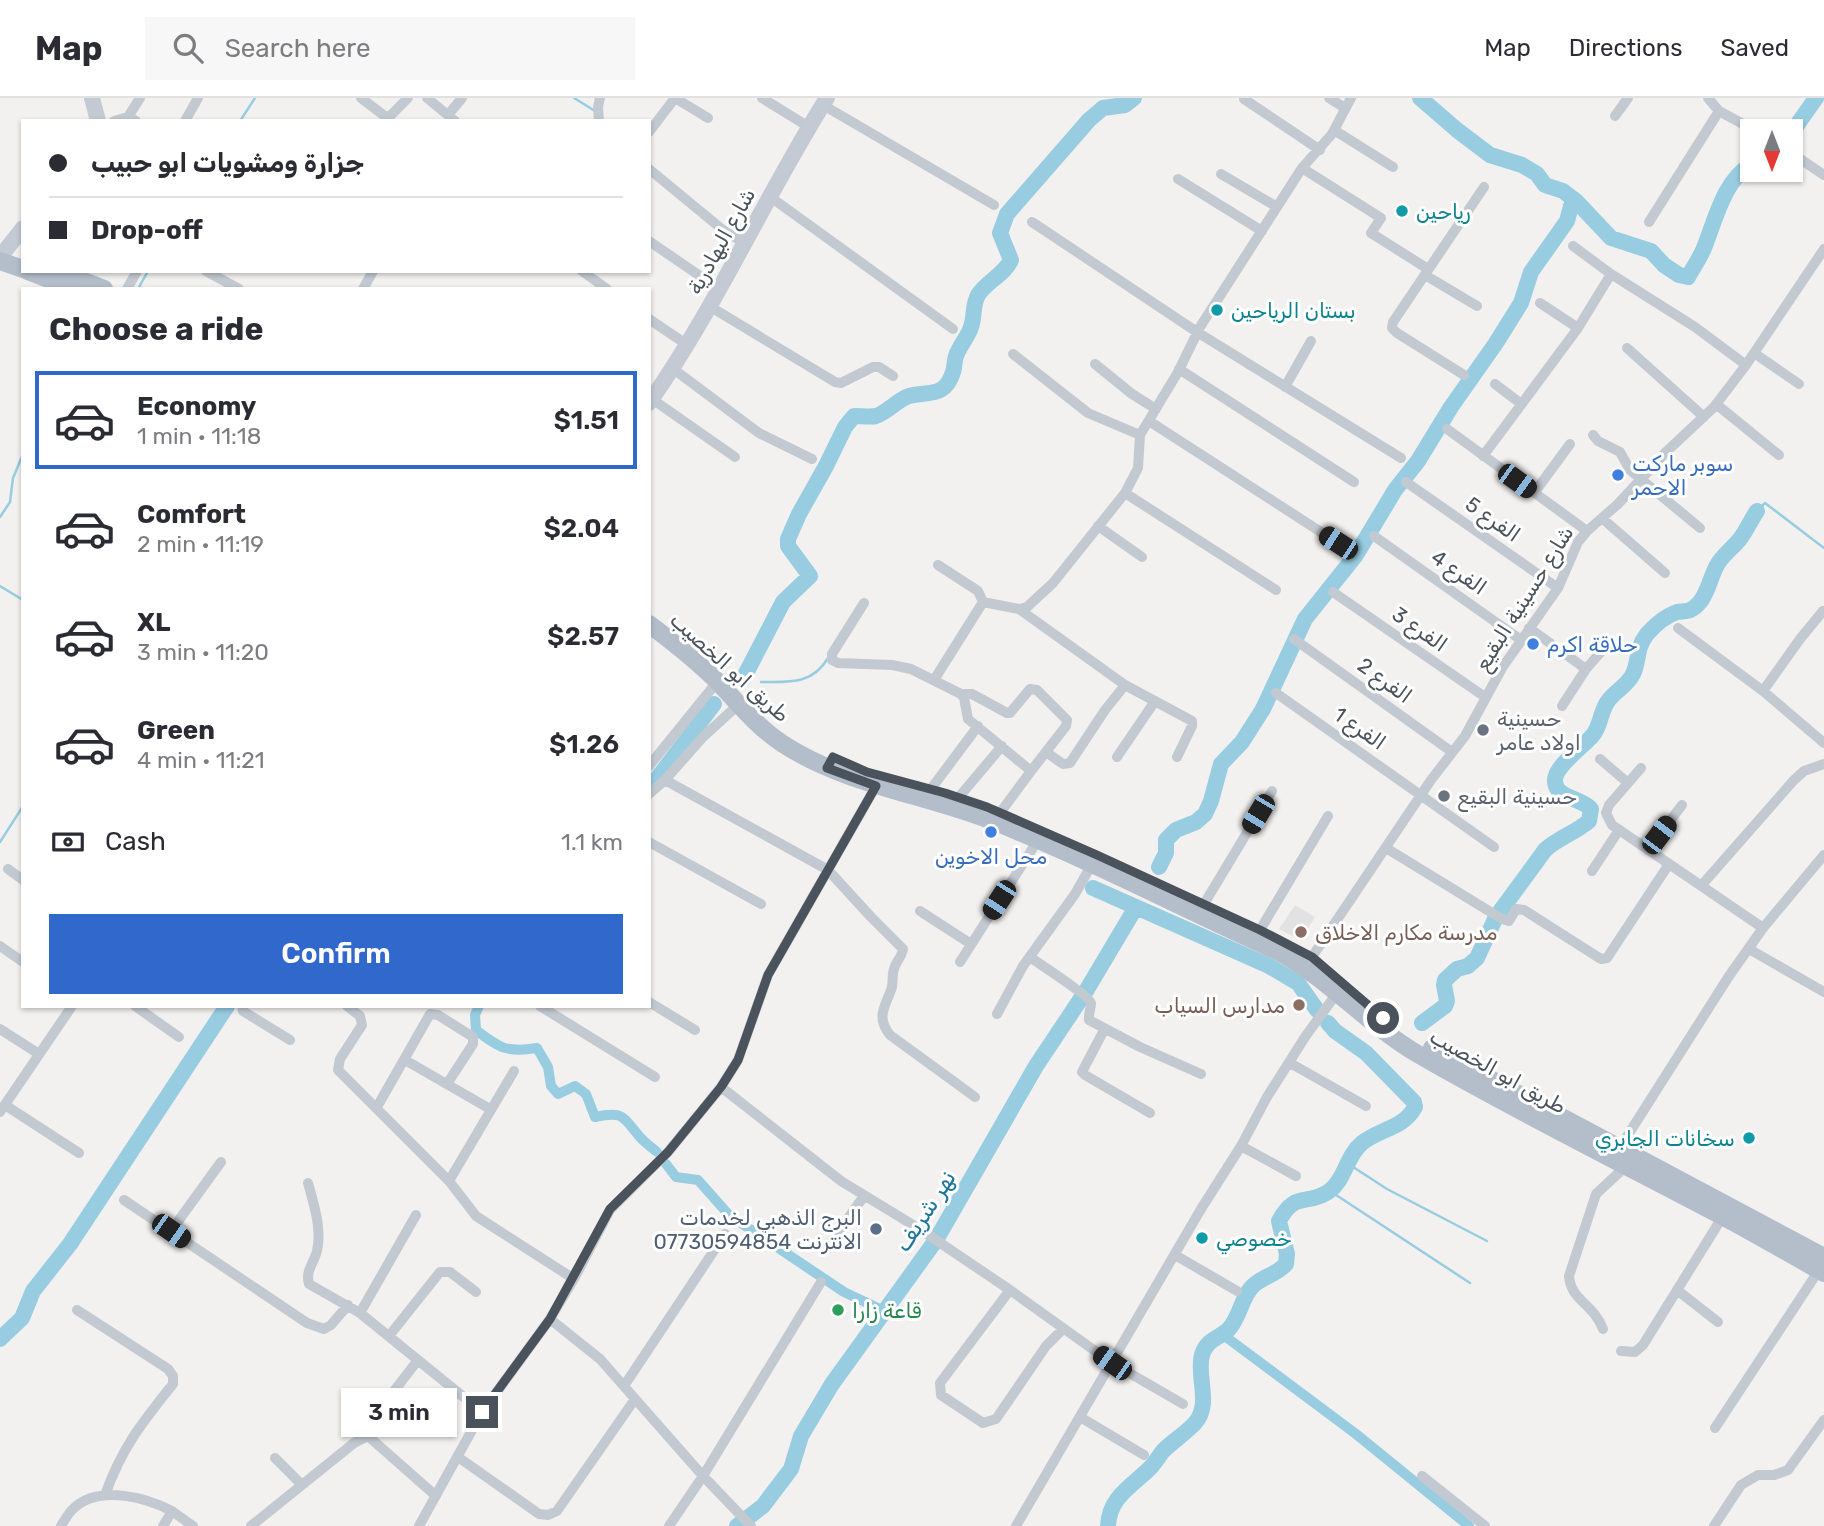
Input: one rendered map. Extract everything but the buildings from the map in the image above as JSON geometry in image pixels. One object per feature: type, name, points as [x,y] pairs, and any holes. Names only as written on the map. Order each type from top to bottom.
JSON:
[{"type":"main road","points":[[92,98],[97,119]]},
{"type":"main road","name":"شارع البهادرية","points":[[651,401],[746,244],[769,196],[825,101]]},
{"type":"main road","points":[[1,254],[21,230]]},
{"type":"main road","points":[[1,254],[21,259]]},
{"type":"main road","points":[[1,254],[21,268]]},
{"type":"main road","points":[[33,273],[69,287]]},
{"type":"main road","points":[[62,273],[99,287]]},
{"type":"main road","name":"طريق ابو الخصيب","points":[[651,612],[687,640],[766,717],[830,762],[876,786],[953,806],[1038,840],[1279,952],[1302,964],[1391,1037],[1692,1185],[1822,1267]]},
{"type":"main road","name":"طريق ابو الخصيب","points":[[651,626],[682,649],[717,681],[755,723],[783,744],[830,762],[960,797],[1260,930],[1312,957],[1393,1026],[1625,1167],[1822,1267]]},
{"type":"street","points":[[132,119],[140,98]]},
{"type":"street","points":[[187,119],[198,98]]},
{"type":"street","points":[[361,98],[386,117],[391,116],[408,98]]},
{"type":"street","points":[[426,98],[451,118],[462,98]]},
{"type":"street","points":[[600,98],[600,119]]},
{"type":"street","points":[[651,129],[675,98],[708,118]]},
{"type":"street","points":[[762,98],[809,127]]},
{"type":"street","points":[[1019,609],[1027,607],[1053,583],[1125,493],[1138,468],[1140,435],[1179,369],[1197,332],[1302,168],[1320,150],[1334,130],[1348,103],[1329,98]]},
{"type":"street","points":[[1615,116],[1628,98]]},
{"type":"street","points":[[1708,98],[1719,111],[1740,122]]},
{"type":"street","points":[[1244,99],[1320,150]]},
{"type":"street","points":[[825,101],[994,205]]},
{"type":"street","points":[[1648,222],[1719,111]]},
{"type":"street","points":[[1334,130],[1393,167]]},
{"type":"street","points":[[1803,160],[1824,174]]},
{"type":"street","points":[[1302,168],[1381,218],[1371,233],[1477,306]]},
{"type":"street","points":[[651,171],[723,230],[746,244]]},
{"type":"street","points":[[1221,174],[1277,207]]},
{"type":"street","points":[[1178,179],[1262,231]]},
{"type":"street","points":[[1464,375],[1392,328],[1484,187]]},
{"type":"street","points":[[769,196],[953,329]]},
{"type":"street","points":[[1032,222],[1197,332],[1401,458]]},
{"type":"street","points":[[651,242],[719,289]]},
{"type":"street","points":[[1573,246],[1695,327],[1746,365]]},
{"type":"street","name":"شارع حسينية البقيع","points":[[1312,957],[1471,726],[1521,640],[1558,588],[1578,542],[1716,404],[1746,365],[1824,249]]},
{"type":"street","points":[[210,273],[235,287]]},
{"type":"street","points":[[585,273],[604,287]]},
{"type":"street","points":[[1483,456],[1578,328],[1612,274]]},
{"type":"street","points":[[1540,303],[1578,328]]},
{"type":"street","points":[[709,306],[835,382],[841,383],[873,367],[879,367],[892,376]]},
{"type":"street","points":[[651,320],[686,344]]},
{"type":"street","points":[[1284,387],[1311,341]]},
{"type":"street","points":[[1627,348],[1704,417]]},
{"type":"street","points":[[1754,353],[1799,384]]},
{"type":"street","points":[[1013,354],[1088,412],[1140,435]]},
{"type":"street","points":[[1095,364],[1132,394],[1156,408]]},
{"type":"street","points":[[672,368],[759,433],[813,459]]},
{"type":"street","points":[[1179,369],[1354,482]]},
{"type":"street","points":[[1495,384],[1520,404]]},
{"type":"street","points":[[651,401],[735,457]]},
{"type":"street","points":[[1716,404],[1779,455]]},
{"type":"street","points":[[1149,421],[1338,543]]},
{"type":"street","points":[[1447,429],[1587,531]]},
{"type":"street","points":[[1593,435],[1598,441],[1620,452],[1630,470],[1700,528]]},
{"type":"street","points":[[1534,493],[1570,444]]},
{"type":"street","name":"الفرع 5","points":[[1406,482],[1558,588]]},
{"type":"street","points":[[1125,493],[1276,590]]},
{"type":"street","points":[[1603,519],[1665,573]]},
{"type":"street","points":[[1098,526],[1142,556]]},
{"type":"street","name":"الفرع 4","points":[[1374,536],[1521,640]]},
{"type":"street","points":[[938,565],[978,591],[983,602]]},
{"type":"street","name":"الفرع 3","points":[[1334,592],[1486,697]]},
{"type":"street","points":[[983,602],[1019,609],[1125,685],[1192,722],[1177,757]]},
{"type":"street","points":[[934,680],[983,602]]},
{"type":"street","points":[[864,604],[832,654],[832,660],[838,663],[901,666],[961,694],[972,694],[1007,713],[1010,713],[1030,689],[1037,690],[1067,720],[1066,726],[1000,813]]},
{"type":"street","points":[[1763,691],[1823,611]]},
{"type":"street","points":[[1529,628],[1586,669]]},
{"type":"street","points":[[1678,628],[1763,691],[1824,743]]},
{"type":"street","name":"الفرع 2","points":[[1294,639],[1452,752]]},
{"type":"street","points":[[1562,706],[1586,669],[1606,646]]},
{"type":"street","points":[[651,764],[717,681]]},
{"type":"street","points":[[1046,751],[1063,764],[1069,763],[1125,685]]},
{"type":"street","name":"الفرع 1","points":[[1276,693],[1494,847]]},
{"type":"street","points":[[961,694],[964,698],[965,715],[1031,771]]},
{"type":"street","points":[[1117,757],[1155,701]]},
{"type":"street","points":[[651,792],[666,780],[703,737],[738,705]]},
{"type":"street","points":[[931,789],[978,726]]},
{"type":"street","points":[[960,797],[1002,746]]},
{"type":"street","points":[[1600,759],[1628,783]]},
{"type":"street","points":[[1701,886],[1794,780],[1804,771],[1824,764]]},
{"type":"street","points":[[1641,768],[1609,805],[1606,813],[1612,825],[1763,929]]},
{"type":"street","points":[[666,780],[828,870],[870,917],[903,948],[894,968],[892,987],[883,1006],[884,1027],[890,1035],[975,1097]]},
{"type":"street","points":[[419,1526],[482,1412],[550,1319],[610,1209],[668,1152],[721,1087],[738,1060],[768,975],[876,786]]},
{"type":"street","points":[[1204,904],[1272,791]]},
{"type":"street","points":[[1648,850],[1682,805]]},
{"type":"street","points":[[1260,930],[1328,816]]},
{"type":"street","points":[[1592,871],[1619,830]]},
{"type":"street","points":[[960,962],[1038,840]]},
{"type":"street","points":[[651,843],[761,904]]},
{"type":"street","points":[[1386,848],[1498,917],[1509,921],[1516,909],[1524,910],[1601,959],[1607,958],[1669,864]]},
{"type":"street","points":[[1619,1149],[1729,976],[1763,929],[1824,855]]},
{"type":"street","points":[[997,1014],[1030,957],[1092,864]]},
{"type":"street","points":[[8,869],[21,879]]},
{"type":"street","points":[[920,911],[971,944]]},
{"type":"street","points":[[0,946],[21,961]]},
{"type":"street","points":[[1749,948],[1824,992]]},
{"type":"street","points":[[1030,957],[1063,982],[1087,995],[1091,1005],[1089,1020],[1104,1030],[1201,1074]]},
{"type":"street","points":[[1016,1526],[1241,1146],[1267,1097],[1337,993]]},
{"type":"street","points":[[651,1003],[695,1030]]},
{"type":"street","points":[[71,1008],[3,1108],[79,1153]]},
{"type":"street","points":[[138,1008],[180,1037]]},
{"type":"street","points":[[242,1008],[290,1040]]},
{"type":"street","points":[[350,1008],[360,1016],[362,1025],[340,1059],[338,1070],[449,1181],[476,1216],[574,1279]]},
{"type":"street","points":[[543,1008],[655,1077]]},
{"type":"street","points":[[377,1107],[430,1014],[438,1015],[473,1037],[473,1044],[447,1084]]},
{"type":"street","points":[[0,1029],[39,1054]]},
{"type":"street","points":[[1104,1030],[1082,1072],[1150,1113]]},
{"type":"street","points":[[405,1060],[491,1110]]},
{"type":"street","points":[[1290,1063],[1366,1106]]},
{"type":"street","points":[[449,1181],[514,1071]]},
{"type":"street","points":[[721,1087],[864,1196],[918,1228],[1112,1363],[1182,1404]]},
{"type":"street","points":[[1241,1146],[1296,1176]]},
{"type":"street","points":[[171,1231],[220,1162]]},
{"type":"street","points":[[1603,1329],[1590,1306],[1577,1297],[1570,1287],[1569,1276],[1596,1194],[1625,1167]]},
{"type":"street","points":[[308,1183],[317,1217],[317,1252],[307,1277],[309,1284],[360,1313],[482,1412]]},
{"type":"street","points":[[825,1251],[864,1196]]},
{"type":"street","points":[[124,1200],[316,1327],[324,1329],[331,1325],[348,1305]]},
{"type":"street","points":[[360,1313],[416,1215]]},
{"type":"street","points":[[1621,1351],[1635,1352],[1643,1345],[1723,1216]]},
{"type":"street","points":[[624,1386],[725,1234]]},
{"type":"street","points":[[1175,1255],[1237,1291]]},
{"type":"street","points":[[1716,1428],[1822,1267]]},
{"type":"street","points":[[389,1336],[440,1272],[450,1272],[475,1292]]},
{"type":"street","points":[[669,1526],[703,1476],[821,1282]]},
{"type":"street","points":[[1010,1290],[940,1383],[941,1395],[983,1423],[996,1419],[1046,1346],[1063,1329]]},
{"type":"street","points":[[1677,1290],[1718,1322]]},
{"type":"street","points":[[77,1310],[168,1369],[173,1376],[173,1384],[131,1437],[113,1472],[105,1495]]},
{"type":"street","points":[[550,1319],[600,1359],[751,1526]]},
{"type":"street","points":[[387,1401],[418,1360]]},
{"type":"street","points":[[458,1457],[539,1514],[548,1515],[557,1511],[635,1399]]},
{"type":"street","points":[[1080,1417],[1143,1455]]},
{"type":"street","points":[[1714,1526],[1741,1485],[1758,1475],[1774,1475],[1788,1471],[1824,1420]]},
{"type":"street","points":[[251,1526],[361,1438],[368,1436],[402,1469],[436,1496]]},
{"type":"street","points":[[275,1458],[302,1485]]},
{"type":"street","points":[[1422,1476],[1485,1526]]},
{"type":"street","points":[[61,1526],[72,1509],[79,1504],[105,1495],[154,1501],[193,1526]]},
{"type":"street","points":[[163,1526],[172,1511]]},
{"type":"shaded area","points":[[1295,905],[1315,917],[1301,940],[1279,929]]},
{"type":"waterway","points":[[241,119],[255,98]]},
{"type":"waterway","points":[[574,98],[595,111]]},
{"type":"waterway","points":[[743,679],[783,602],[810,576],[788,546],[788,539],[845,427],[854,416],[876,416],[909,396],[936,392],[946,386],[953,372],[955,358],[971,327],[978,295],[1011,260],[1000,233],[1007,214],[1089,120],[1103,108],[1125,105],[1134,98]]},
{"type":"waterway","points":[[1420,98],[1490,155],[1522,165],[1537,174],[1545,185],[1563,191],[1576,201]]},
{"type":"waterway","points":[[1801,119],[1816,98]]},
{"type":"waterway","points":[[1159,867],[1166,853],[1166,840],[1176,830],[1196,822],[1205,814],[1221,764],[1242,742],[1263,709],[1305,619],[1356,555],[1395,490],[1418,461],[1451,407],[1496,343],[1521,303],[1531,272],[1567,221],[1571,206],[1576,201],[1611,238],[1651,251],[1664,265],[1679,275],[1688,277],[1702,252],[1727,190],[1740,173]]},
{"type":"waterway","points":[[139,287],[147,273]]},
{"type":"waterway","points":[[0,517],[10,502],[13,478],[21,459]]},
{"type":"waterway","points":[[1757,511],[1765,503],[1824,548]]},
{"type":"waterway","points":[[1422,1023],[1445,1006],[1445,980],[1457,969],[1468,966],[1477,958],[1496,917],[1545,850],[1589,821],[1591,809],[1559,791],[1556,774],[1593,735],[1608,701],[1631,678],[1647,634],[1668,616],[1689,611],[1697,605],[1704,596],[1718,563],[1740,539],[1757,511]]},
{"type":"waterway","points":[[0,586],[21,599]]},
{"type":"waterway","points":[[761,682],[799,680],[815,673],[828,658]]},
{"type":"waterway","points":[[651,783],[656,780],[714,704]]},
{"type":"waterway","points":[[0,842],[21,809]]},
{"type":"waterway","points":[[1093,888],[1269,966],[1298,983],[1317,1010]]},
{"type":"waterway","name":"نهر شريف","points":[[737,1526],[763,1506],[791,1469],[801,1436],[832,1384],[936,1240],[1036,1066],[1086,991],[1136,907]]},
{"type":"waterway","points":[[0,1339],[22,1318],[33,1291],[70,1244],[226,1008]]},
{"type":"waterway","points":[[478,1008],[475,1015],[476,1030],[504,1048],[537,1048],[548,1067],[551,1086],[558,1094],[575,1086],[586,1094],[595,1117],[622,1117],[657,1152]]},
{"type":"waterway","points":[[1108,1526],[1112,1507],[1117,1500],[1200,1415],[1203,1399],[1201,1363],[1206,1346],[1232,1325],[1250,1289],[1286,1264],[1287,1254],[1279,1221],[1285,1212],[1296,1202],[1328,1192],[1338,1182],[1352,1155],[1362,1143],[1404,1120],[1415,1107],[1414,1102],[1366,1053],[1328,1023]]},
{"type":"waterway","points":[[1347,1163],[1387,1189],[1487,1241]]},
{"type":"waterway","points":[[666,1164],[676,1177],[698,1180],[729,1215],[844,1292],[884,1311]]},
{"type":"waterway","points":[[1330,1191],[1470,1283]]},
{"type":"waterway","points":[[1222,1334],[1356,1434],[1469,1526]]},
{"type":"place","name":"رياحين","points":[[1402,211]]},
{"type":"place","name":"بستان الرياحين","points":[[1217,310]]},
{"type":"place","name":"سوبر ماركت الاحمر","points":[[1618,475]]},
{"type":"place","name":"حلاقة اكرم","points":[[1533,644]]},
{"type":"place","name":"حسينية اولاد عامر","points":[[1483,730]]},
{"type":"place","name":"حسينية البقيع","points":[[1444,796]]},
{"type":"place","name":"محل الاخوين","points":[[991,832]]},
{"type":"place","name":"مدرسة مكارم الاخلاق","points":[[1301,932]]},
{"type":"place","name":"مدارس السياب","points":[[1299,1005]]},
{"type":"place","name":"سخانات الجابري","points":[[1749,1138]]},
{"type":"place","name":"البرج الذهبي لخدمات الانترنت 07730594854","points":[[876,1229]]},
{"type":"place","name":"خصوصي","points":[[1202,1238]]},
{"type":"place","name":"قاعة زارا","points":[[838,1310]]},
{"type":"route","points":[[482,1412],[550,1319],[610,1209],[668,1152],[721,1087],[738,1060],[768,975],[876,786],[827,768],[833,757],[867,772],[987,807],[1260,930],[1312,957],[1383,1018]]}]
